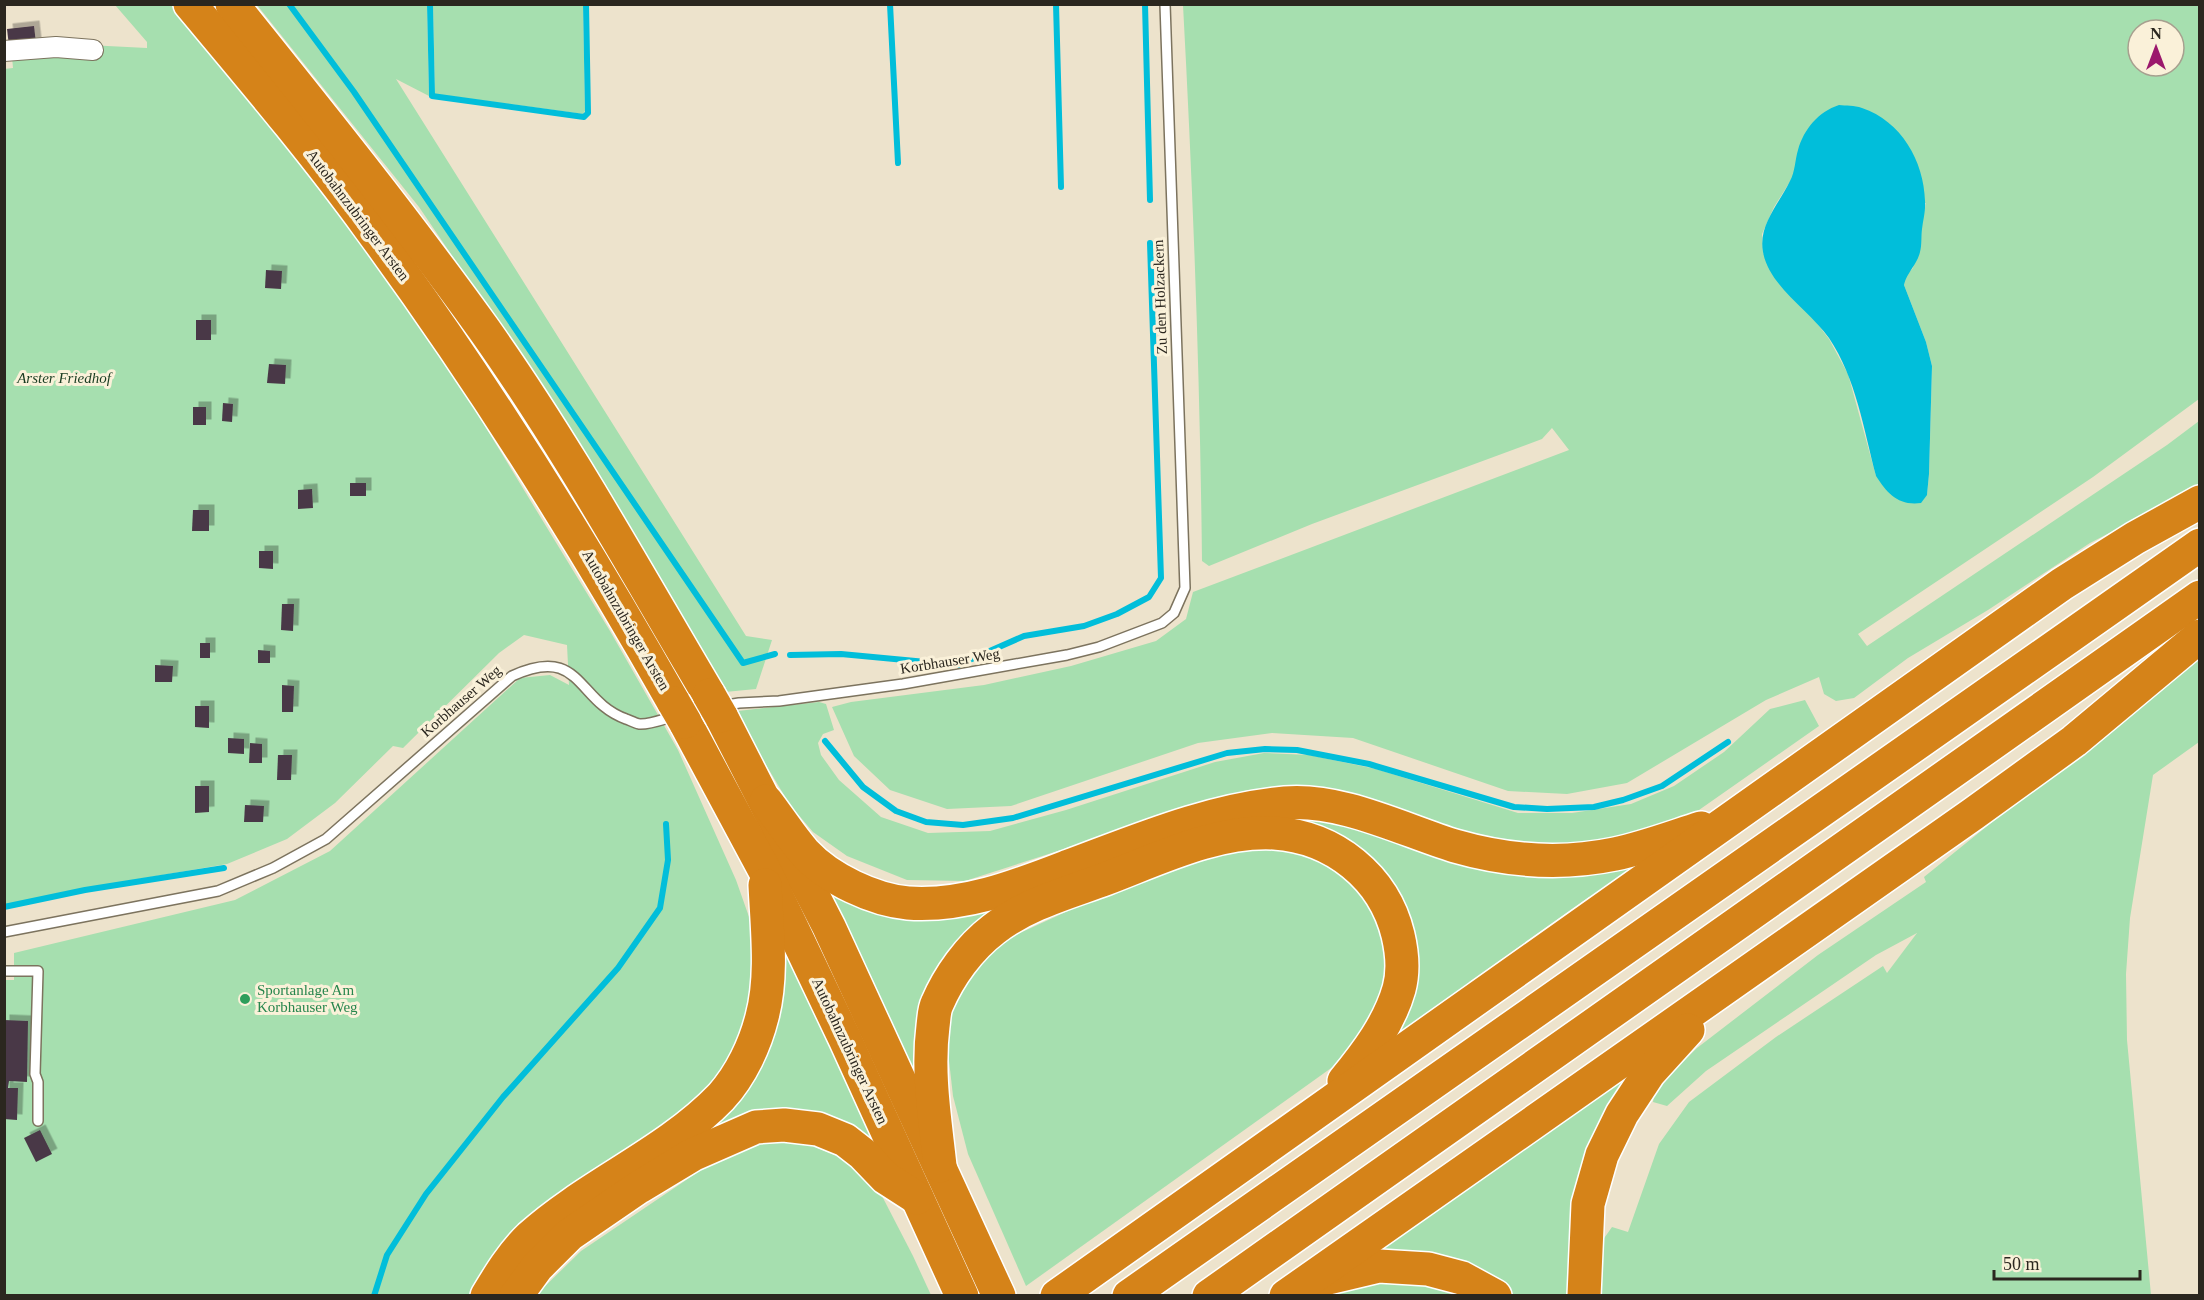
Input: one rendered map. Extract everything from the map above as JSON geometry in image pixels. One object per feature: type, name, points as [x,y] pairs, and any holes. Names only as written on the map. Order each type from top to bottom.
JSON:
[{"type":"highway","name":"Autobahnzubringer Arsten","points":[[190,4],[369,226],[543,481],[620,607],[766,801],[829,927],[997,1292]]},
{"type":"highway","name":"Autobahnzubringer Arsten","points":[[232,4],[367,171],[483,329],[617,536],[698,710],[765,871],[845,1039],[962,1296]]},
{"type":"highway","points":[[1057,1296],[2062,584],[2135,538],[2199,502]]},
{"type":"highway","points":[[1129,1296],[2199,545]]},
{"type":"highway","points":[[1209,1296],[2199,597]]},
{"type":"highway","points":[[1295,1290],[2074,741],[2199,636]]},
{"type":"highway","points":[[766,801],[806,854],[849,885],[873,896],[937,904],[975,898],[1018,885],[1177,826],[1217,814],[1289,802],[1328,805],[1388,822],[1455,846],[1525,860],[1584,858],[1616,854],[1735,816]]},
{"type":"highway","points":[[940,1166],[930,1051],[936,1006],[959,964],[994,929],[1034,905],[1187,848],[1242,835],[1274,833],[1306,838],[1331,849],[1354,864],[1374,883],[1387,903],[1395,925],[1402,964],[1400,987],[1391,1012],[1363,1058],[1320,1110]]},
{"type":"highway","points":[[487,1296],[528,1239],[560,1212],[687,1127],[722,1096],[740,1071],[753,1046],[763,1014],[769,957],[765,871]]},
{"type":"highway","points":[[1584,1296],[1587,1204],[1602,1155],[1622,1114],[1649,1073],[1722,991]]},
{"type":"highway","points":[[516,1296],[537,1267],[569,1235],[639,1186],[692,1155],[756,1127],[784,1125],[818,1129],[845,1140],[863,1154],[886,1178],[919,1200]]},
{"type":"highway","points":[[1295,1290],[1379,1266],[1428,1269],[1462,1278],[1495,1296]]},
{"type":"street","points":[[4,51],[56,47],[93,50]]},
{"type":"lane","name":"Zu den Holzackern","points":[[1165,4],[1185,588]]},
{"type":"lane","name":"Korbhauser Weg","points":[[4,932],[218,891],[273,868],[326,839],[512,676],[536,666],[550,666],[573,675],[613,715],[639,724],[739,703],[779,701],[903,684],[1067,656],[1099,647],[1162,623],[1174,613],[1185,588]]},
{"type":"lane","points":[[4,971],[38,971],[35,1074],[38,1082],[38,1120]]},
{"type":"green space","name":"Arster Friedhof","points":[[115,5],[172,5],[232,77],[370,256],[466,395],[610,631],[678,750],[736,880],[754,931],[754,976],[748,1018],[733,1051],[702,1096],[624,1155],[554,1196],[527,1221],[474,1295],[5,1295],[4,980],[14,980],[14,953],[235,900],[330,851],[520,678],[550,675],[569,685],[567,645],[524,635],[499,653],[403,748],[393,746],[335,803],[287,839],[227,864],[68,891],[5,905],[4,69],[13,68],[12,57],[68,44],[147,48],[147,42]]},
{"type":"green space","points":[[257,5],[427,5],[429,96],[396,79],[746,636],[772,640],[756,689],[725,692],[668,590],[544,391],[419,207]]},
{"type":"green space","points":[[433,5],[583,5],[585,111],[583,114],[435,94]]},
{"type":"green space","points":[[1183,5],[2199,5],[2199,399],[2093,477],[1858,634],[1867,646],[2167,445],[2199,421],[2199,487],[2090,543],[1988,610],[1908,658],[1854,698],[1836,701],[1824,694],[1819,677],[1766,700],[1627,783],[1567,794],[1508,791],[1353,738],[1272,733],[1198,743],[1011,806],[947,809],[890,790],[854,756],[832,707],[851,702],[984,685],[1071,666],[1156,641],[1186,619],[1193,592],[1569,450],[1552,428],[1542,439],[1312,524],[1209,566],[1202,561],[1193,213]],"holes":[[[1791,180],[1926,203],[1913,268],[1906,275],[1904,285],[1926,342],[1932,366],[1927,495],[1876,476],[1848,374],[1829,339],[1763,253],[1762,234],[1774,207]]]},
{"type":"green space","points":[[2199,655],[2199,742],[2153,775],[2130,918],[2126,974],[2127,1040],[2151,1295],[1600,1296],[1600,1244],[1612,1227],[1628,1232],[1659,1144],[1689,1102],[1776,1037],[1883,966],[1887,973],[1917,933],[1876,955],[1706,1071],[1667,1106],[1653,1102],[1655,1089],[1697,1048],[1818,955],[1926,882],[1924,877]]},
{"type":"green space","points":[[1805,700],[1819,726],[1699,810],[1646,834],[1596,845],[1500,843],[1338,791],[1289,787],[1248,790],[1178,809],[965,881],[907,880],[847,856],[813,832],[790,805],[757,750],[738,711],[819,702],[826,704],[834,730],[823,734],[818,743],[821,755],[839,780],[881,817],[928,833],[990,831],[1066,810],[1215,762],[1264,753],[1309,755],[1376,769],[1518,813],[1572,813],[1631,804],[1674,786],[1724,752],[1770,709]]},
{"type":"green space","points":[[1295,811],[1491,866],[1657,853],[1602,896],[1589,897],[1469,982],[1471,988],[1376,1055],[1412,940],[1304,827],[989,918],[917,1073],[913,1074],[827,889],[892,912]]},
{"type":"green space","points":[[1259,846],[1305,851],[1342,867],[1367,900],[1387,942],[1383,985],[1367,1024],[1334,1066],[1026,1286],[968,1154],[953,1096],[947,1043],[950,1013],[960,989],[988,955],[1013,936],[1142,877],[1207,857]]},
{"type":"green space","points":[[787,949],[881,1153],[782,1112],[518,1266],[721,1112],[781,952]]},
{"type":"green space","points":[[1650,1050],[1637,1072],[1576,1295],[1507,1295],[1353,1264]]},
{"type":"green space","points":[[764,1142],[803,1142],[842,1158],[882,1196],[931,1295],[535,1296],[581,1251],[732,1149]]},
{"type":"green space","points":[[1394,1275],[1470,1296],[1329,1296],[1352,1284]]},
{"type":"water","points":[[1839,105],[1859,107],[1888,122],[1908,144],[1915,157],[1924,186],[1925,208],[1921,249],[1904,285],[1926,342],[1932,366],[1929,474],[1927,495],[1921,503],[1906,502],[1894,497],[1876,476],[1853,387],[1838,354],[1821,328],[1781,287],[1773,276],[1763,252],[1762,242],[1766,224],[1792,177],[1804,135],[1818,117]]},
{"type":"building","points":[[34,26],[36,43],[9,46],[7,29]]},
{"type":"building","points":[[266,270],[282,271],[281,289],[265,288]]},
{"type":"building","points":[[196,320],[211,320],[211,340],[196,340]]},
{"type":"building","points":[[269,364],[286,365],[285,384],[267,383]]},
{"type":"building","points":[[223,403],[233,404],[232,422],[222,421]]},
{"type":"building","points":[[193,407],[206,407],[206,425],[193,425]]},
{"type":"building","points":[[350,483],[366,483],[366,496],[350,496]]},
{"type":"building","points":[[312,489],[313,508],[298,509],[298,490]]},
{"type":"building","points":[[193,510],[209,510],[209,531],[192,531]]},
{"type":"building","points":[[259,551],[273,551],[273,569],[259,568]]},
{"type":"building","points":[[282,604],[294,604],[293,631],[281,630]]},
{"type":"building","points":[[200,643],[210,643],[210,658],[200,658]]},
{"type":"building","points":[[258,650],[270,651],[270,663],[258,663]]},
{"type":"building","points":[[155,665],[173,666],[172,682],[155,682]]},
{"type":"building","points":[[282,685],[294,686],[293,712],[282,712]]},
{"type":"building","points":[[195,706],[209,706],[209,728],[195,727]]},
{"type":"building","points":[[228,738],[244,739],[244,754],[228,753]]},
{"type":"building","points":[[250,743],[262,744],[262,763],[249,763]]},
{"type":"building","points":[[278,755],[292,755],[291,780],[277,780]]},
{"type":"building","points":[[195,786],[209,786],[209,812],[195,813]]},
{"type":"building","points":[[245,805],[264,806],[263,822],[244,822]]},
{"type":"building","points":[[4,1020],[28,1021],[27,1082],[9,1081],[8,1088],[18,1088],[17,1120],[4,1119]]},
{"type":"building","points":[[40,1130],[52,1154],[36,1162],[24,1138]]},
{"type":"waterway","points":[[289,4],[354,92],[743,663],[775,654]]},
{"type":"waterway","points":[[430,4],[432,95]]},
{"type":"waterway","points":[[432,96],[584,117],[588,113],[586,4]]},
{"type":"waterway","points":[[890,4],[898,163]]},
{"type":"waterway","points":[[1056,4],[1061,187]]},
{"type":"waterway","points":[[1145,4],[1150,200]]},
{"type":"waterway","points":[[790,655],[841,654],[958,665],[1024,636],[1084,626],[1117,614],[1149,597],[1161,578],[1150,243]]},
{"type":"waterway","points":[[825,741],[863,787],[896,811],[926,822],[963,825],[1013,818],[1227,753],[1265,749],[1297,750],[1369,764],[1514,807],[1547,809],[1594,807],[1623,800],[1662,786],[1728,742]]},
{"type":"waterway","points":[[374,1296],[387,1255],[426,1194],[503,1097],[618,968],[660,908],[668,860],[666,824]]},
{"type":"waterway","points":[[4,907],[85,890],[224,868]]},
{"type":"place","name":"Sportanlage Am Korbhauser Weg","points":[[245,999]]}]
